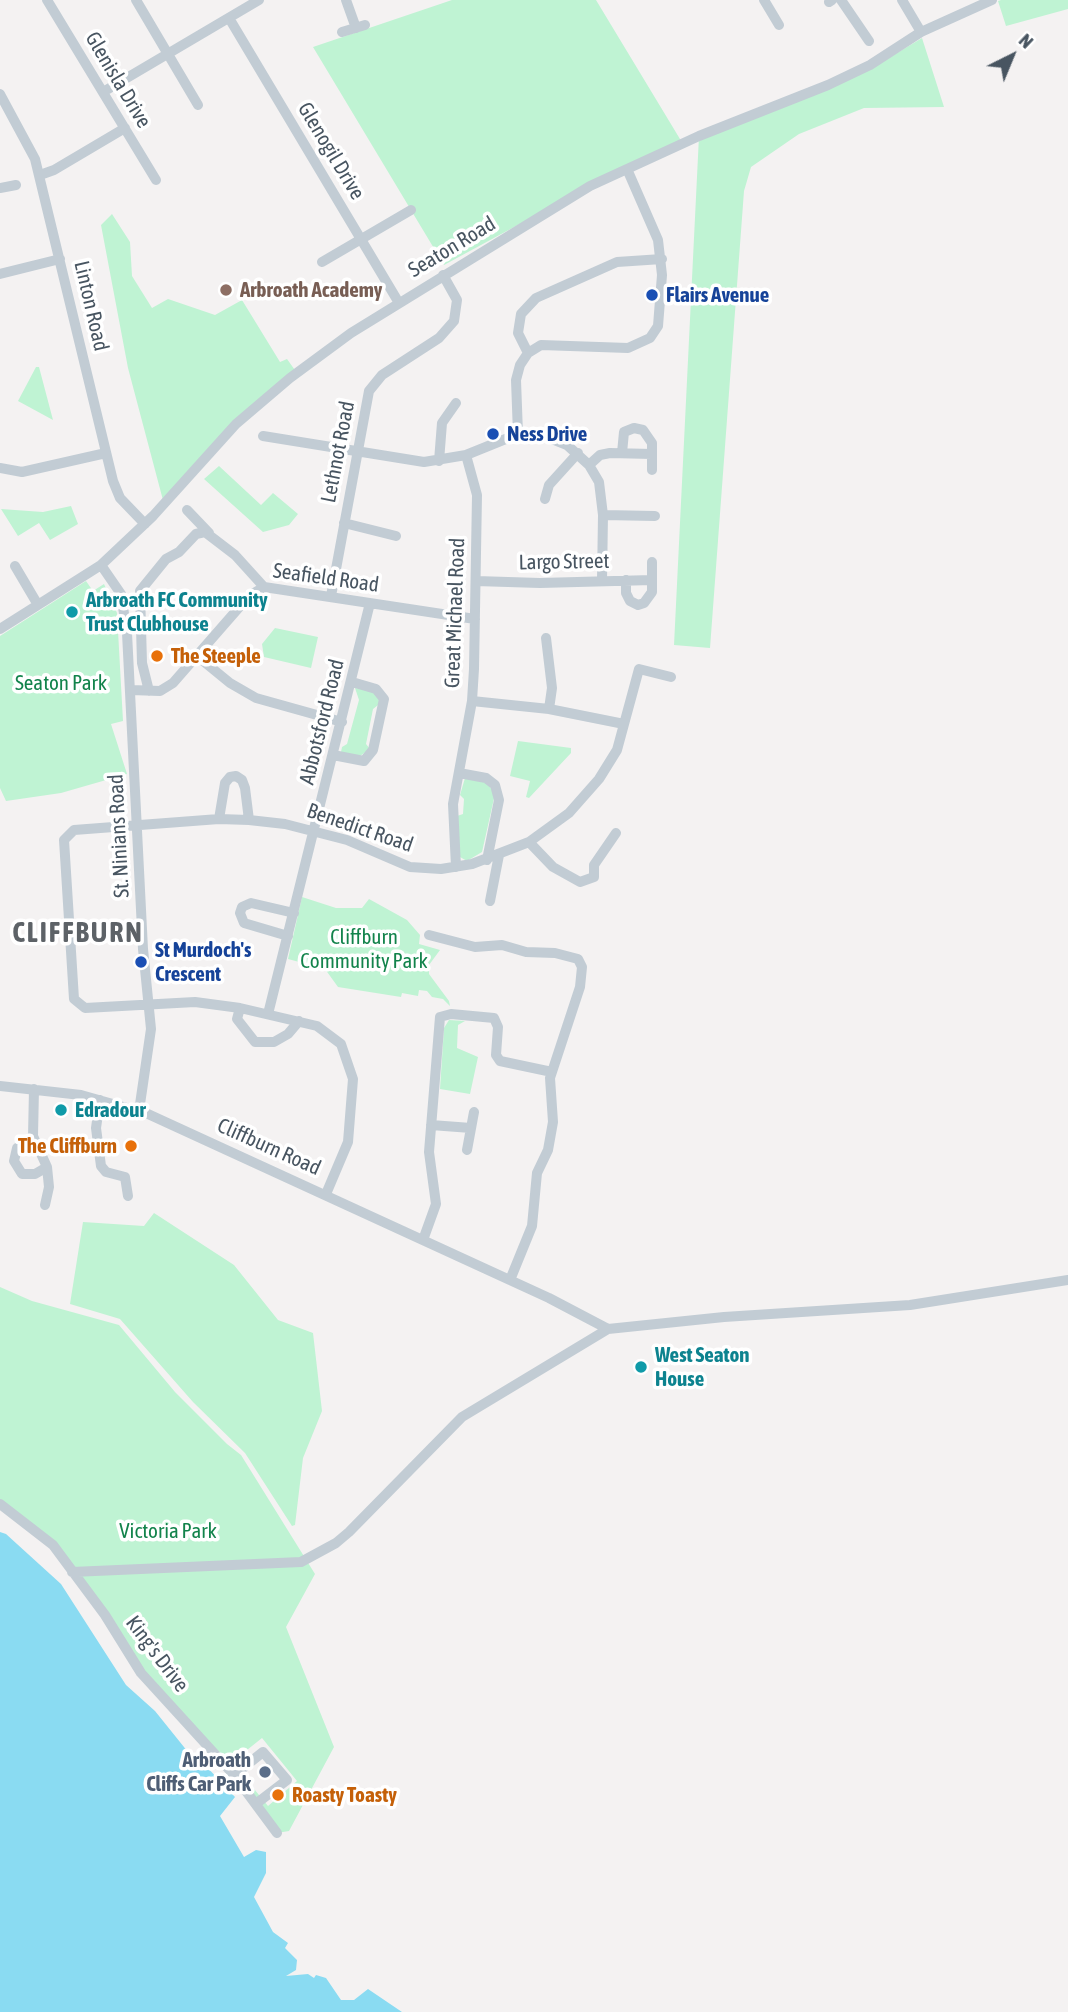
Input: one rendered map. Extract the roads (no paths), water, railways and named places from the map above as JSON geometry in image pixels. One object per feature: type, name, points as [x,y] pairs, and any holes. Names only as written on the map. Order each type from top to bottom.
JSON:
[{"type":"street","name":"Glenisla Drive","points":[[47,0],[156,180]]},
{"type":"street","points":[[136,0],[198,105]]},
{"type":"street","points":[[103,92],[259,0]]},
{"type":"street","points":[[342,32],[360,26],[346,0]]},
{"type":"street","points":[[764,0],[779,25]]},
{"type":"street","points":[[841,0],[869,41]]},
{"type":"street","points":[[902,0],[921,32]]},
{"type":"street","name":"Seaton Road","points":[[0,629],[101,565],[145,524],[236,424],[290,378],[443,275],[590,186],[699,136],[828,85],[870,65],[921,32],[992,0]]},
{"type":"street","name":"Glenogil Drive","points":[[229,18],[399,303]]},
{"type":"street","name":"Linton Road","points":[[0,94],[26,139],[40,175],[106,453],[120,498],[145,524]]},
{"type":"street","points":[[40,175],[54,170],[125,128]]},
{"type":"street","points":[[517,434],[516,380],[520,365],[528,353],[541,345],[628,348],[644,342],[654,332],[660,319],[662,259],[651,218],[628,169]]},
{"type":"street","points":[[0,188],[16,184]]},
{"type":"street","points":[[321,262],[411,209]]},
{"type":"street","points":[[0,274],[60,259]]},
{"type":"street","points":[[528,353],[518,333],[521,314],[536,298],[617,261],[662,259]]},
{"type":"street","name":"Lethnot Road","points":[[331,596],[365,402],[375,382],[439,338],[454,321],[457,300],[443,275]]},
{"type":"street","points":[[439,461],[442,424],[457,403]]},
{"type":"street","points":[[622,453],[624,432],[634,428],[649,435],[652,470]]},
{"type":"street","points":[[263,436],[424,462],[466,455],[517,434],[542,435],[567,445],[589,465],[598,482],[603,515],[602,580]]},
{"type":"street","points":[[0,468],[22,472],[106,453]]},
{"type":"street","points":[[545,499],[549,485],[578,453]]},
{"type":"street","points":[[589,465],[600,455],[652,454]]},
{"type":"street","name":"Great Michael Road","points":[[456,867],[453,804],[472,701],[476,581],[477,495],[466,455]]},
{"type":"street","points":[[187,510],[253,571],[264,587]]},
{"type":"street","points":[[603,515],[655,516]]},
{"type":"street","points":[[344,523],[396,536]]},
{"type":"street","points":[[149,691],[142,663],[140,591],[166,559],[179,552],[196,534],[209,533]]},
{"type":"street","points":[[626,580],[626,593],[630,601],[638,605],[649,599],[652,562]]},
{"type":"street","name":"St. Ninians Road","points":[[101,565],[110,574],[126,607],[150,1029],[139,1111]]},
{"type":"street","points":[[15,566],[38,605]]},
{"type":"street","name":"Largo Street","points":[[476,581],[540,583],[652,580]]},
{"type":"street","name":"Seafield Road","points":[[131,690],[160,691],[173,683],[249,596],[264,587],[475,619]]},
{"type":"street","name":"Abbotsford Road","points":[[268,1014],[370,603]]},
{"type":"street","points":[[546,638],[552,688],[549,709]]},
{"type":"street","points":[[197,656],[230,683],[256,698],[342,722]]},
{"type":"street","name":"Benedict Road","points":[[148,1004],[85,1008],[74,999],[64,840],[74,830],[139,824],[249,820],[314,831],[346,840],[410,867],[456,867],[487,860],[529,842],[569,813],[585,796],[617,750],[639,669],[671,677]]},
{"type":"street","points":[[333,755],[364,761],[373,750],[384,699],[376,689],[352,682]]},
{"type":"street","points":[[472,701],[549,709],[624,724]]},
{"type":"street","points":[[459,773],[486,778],[495,785],[499,800],[487,860]]},
{"type":"street","points":[[219,820],[225,783],[230,777],[236,776],[245,788],[249,820]]},
{"type":"street","points":[[529,842],[553,867],[580,881],[594,877],[594,865],[615,832]]},
{"type":"street","points":[[490,901],[499,855]]},
{"type":"street","points":[[288,936],[244,923],[240,913],[242,906],[251,902],[293,913]]},
{"type":"street","points":[[429,935],[447,947],[502,945],[526,952],[555,953],[578,959],[582,967],[580,987],[552,1072],[554,1100],[550,1140],[537,1173],[532,1226],[510,1280]]},
{"type":"street","points":[[148,1004],[195,1002],[240,1008],[317,1026],[341,1044],[353,1079],[348,1142],[326,1194]]},
{"type":"street","points":[[240,1008],[237,1019],[255,1042],[274,1042],[288,1034],[299,1021]]},
{"type":"street","points":[[424,1240],[436,1204],[429,1152],[438,1022],[446,1014],[494,1018],[498,1027],[496,1055],[500,1061],[552,1072]]},
{"type":"street","name":"Cliffburn Road","points":[[0,1086],[100,1100],[139,1111],[326,1194],[608,1329]]},
{"type":"street","points":[[34,1089],[33,1136],[47,1167],[49,1187],[45,1205]]},
{"type":"street","points":[[100,1100],[96,1128],[101,1166],[106,1172],[125,1177],[128,1196]]},
{"type":"street","points":[[467,1150],[474,1112]]},
{"type":"street","points":[[431,1125],[471,1128]]},
{"type":"street","points":[[33,1136],[16,1148],[14,1161],[22,1174],[35,1174],[47,1167]]},
{"type":"street","points":[[72,1572],[301,1562],[336,1543],[349,1532],[462,1417],[608,1329],[721,1317],[910,1305],[1068,1280]]},
{"type":"street","name":"King's Drive","points":[[0,1504],[53,1545],[141,1673],[234,1775],[278,1833]]},
{"type":"street","points":[[234,1775],[263,1752],[287,1780],[257,1803]]},
{"type":"water","points":[[0,1532],[6,1534],[61,1584],[126,1685],[155,1711],[188,1752],[205,1765],[235,1797],[220,1816],[244,1857],[256,1850],[266,1852],[266,1873],[254,1897],[273,1932],[288,1943],[285,1948],[297,1960],[296,1970],[286,1976],[308,1974],[314,1978],[316,1975],[326,1978],[341,2000],[354,2000],[368,1989],[402,2012],[0,2012]]},
{"type":"place","name":"Arbroath Academy","points":[[226,290]]},
{"type":"place","name":"Flairs Avenue","points":[[652,295]]},
{"type":"place","name":"Ness Drive","points":[[493,434]]},
{"type":"place","name":"Arbroath FC Community Trust Clubhouse","points":[[72,612]]},
{"type":"place","name":"The Steeple","points":[[157,656]]},
{"type":"place","name":"St Murdoch's Crescent","points":[[141,962]]},
{"type":"place","name":"Edradour","points":[[61,1110]]},
{"type":"place","name":"The Cliffburn","points":[[131,1146]]},
{"type":"place","name":"West Seaton House","points":[[641,1367]]},
{"type":"place","name":"Arbroath Cliffs Car Park","points":[[265,1772]]},
{"type":"place","name":"Roasty Toasty","points":[[278,1795]]},
{"type":"district","name":"CLIFFBURN","points":[[78,933]]},
{"type":"park label","name":"Seaton Park","points":[[61,683]]},
{"type":"park label","name":"Cliffburn Community Park","points":[[364,949]]},
{"type":"park label","name":"Victoria Park","points":[[168,1531]]}]
